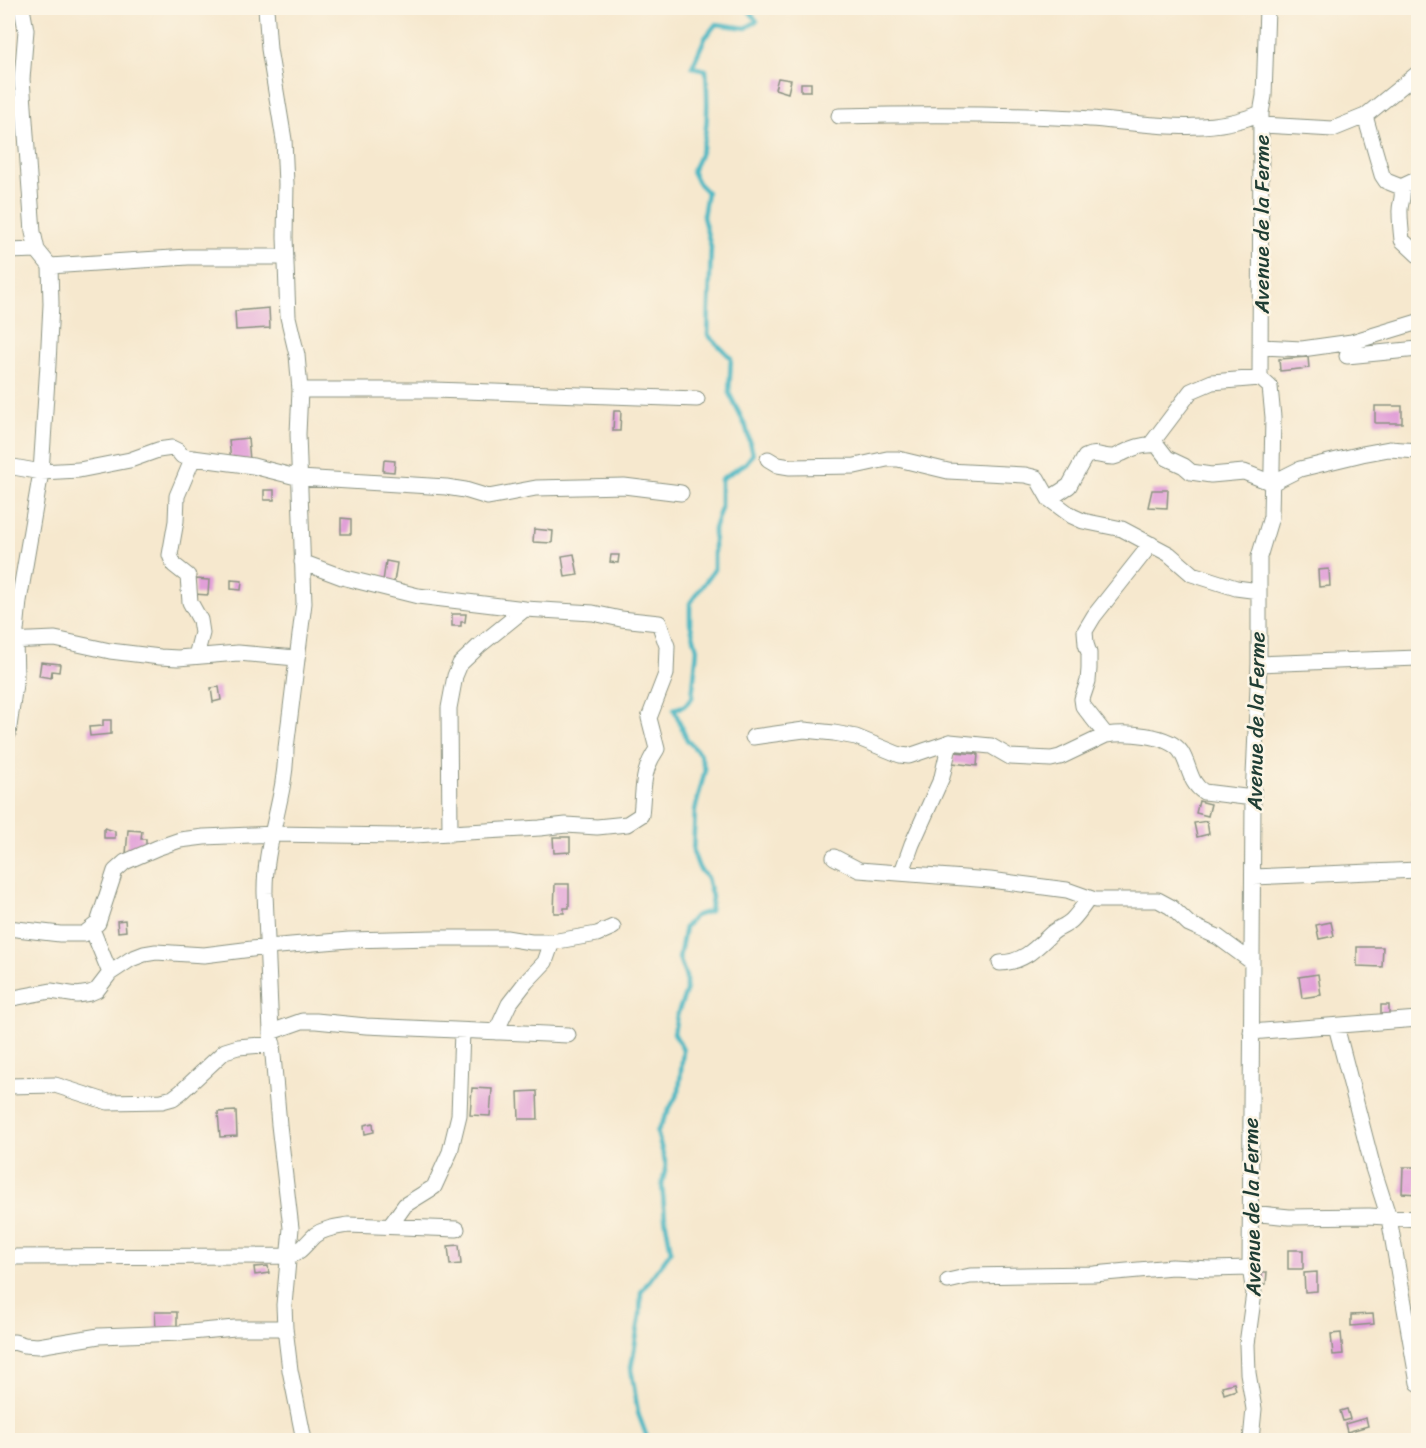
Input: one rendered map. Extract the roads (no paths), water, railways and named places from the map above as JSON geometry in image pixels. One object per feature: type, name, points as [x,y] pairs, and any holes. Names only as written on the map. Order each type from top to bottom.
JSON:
[{"type":"street","points":[[8,734],[16,677],[11,641],[40,472],[50,344],[50,266],[37,250],[33,232],[22,80],[26,30],[22,8]]},
{"type":"street","points":[[266,8],[271,60],[284,140],[288,317],[297,355],[300,390],[298,434],[304,603],[286,748],[286,766],[274,834],[264,870],[272,1038],[291,1228],[284,1305],[285,1328],[290,1370],[304,1440]]},
{"type":"street","name":"Avenue de la Ferme","points":[[1251,1440],[1254,1408],[1248,1373],[1248,1344],[1254,1293],[1250,1268],[1253,798],[1259,664],[1259,557],[1271,517],[1273,417],[1270,387],[1260,378],[1262,119],[1267,8]]},
{"type":"street","points":[[839,116],[1077,118],[1197,126],[1262,119],[1333,129],[1365,116],[1419,73]]},
{"type":"street","points":[[1365,116],[1382,175],[1386,181],[1401,188]]},
{"type":"street","points":[[1401,188],[1419,179]]},
{"type":"street","points":[[1401,188],[1404,200],[1399,209],[1402,240],[1419,255]]},
{"type":"street","points":[[8,250],[37,250]]},
{"type":"street","points":[[50,266],[188,257],[286,257]]},
{"type":"street","points":[[1261,347],[1302,349],[1352,342],[1419,322]]},
{"type":"street","points":[[1347,356],[1419,349]]},
{"type":"street","points":[[1151,444],[1176,414],[1191,391],[1212,382],[1260,378]]},
{"type":"street","points":[[300,390],[432,390],[697,399]]},
{"type":"street","points":[[1049,499],[1069,486],[1085,458],[1090,455],[1112,457],[1138,446],[1151,444],[1157,445],[1167,458],[1191,472],[1211,475],[1244,472],[1272,483],[1300,469],[1362,454],[1389,449],[1419,451]]},
{"type":"street","points":[[8,466],[40,472],[79,470],[130,460],[158,450],[172,448],[182,456],[193,459],[253,466],[300,478],[446,487],[465,489],[488,497],[536,488],[624,486],[681,493]]},
{"type":"street","points":[[193,459],[177,496],[176,521],[170,555],[174,565],[188,576],[190,602],[200,620],[202,633],[196,656]]},
{"type":"street","points":[[768,459],[778,465],[790,467],[855,466],[898,459],[948,471],[1025,475],[1036,478],[1049,499],[1072,516],[1083,521],[1116,526],[1169,554],[1192,574],[1236,588],[1259,591]]},
{"type":"street","points":[[1106,735],[1083,706],[1082,699],[1089,669],[1085,631],[1094,616],[1151,544]]},
{"type":"street","points":[[8,928],[60,934],[84,934],[98,923],[115,871],[125,861],[180,840],[274,834],[396,836],[566,825],[597,827],[627,824],[641,815],[642,786],[648,761],[657,749],[649,718],[666,674],[667,646],[659,624],[593,613],[525,609],[418,596],[342,577],[302,562]]},
{"type":"street","points":[[450,834],[448,708],[455,676],[460,664],[478,646],[525,609]]},
{"type":"street","points":[[11,641],[55,639],[138,655],[177,658],[238,653],[296,658]]},
{"type":"street","points":[[1259,664],[1419,658]]},
{"type":"street","points":[[753,737],[804,730],[856,737],[900,756],[909,756],[950,742],[991,746],[1010,757],[1051,759],[1067,754],[1106,735],[1165,739],[1182,753],[1197,788],[1204,792],[1253,798]]},
{"type":"street","points":[[902,872],[942,777],[950,742]]},
{"type":"street","points":[[834,857],[859,870],[990,879],[1067,890],[1089,898],[1104,900],[1148,899],[1165,902],[1189,924],[1218,937],[1252,962]]},
{"type":"street","points":[[1252,877],[1419,870]]},
{"type":"street","points":[[1000,963],[1012,963],[1022,959],[1071,921],[1089,898]]},
{"type":"street","points":[[8,999],[51,991],[90,993],[97,990],[110,973],[144,954],[156,952],[204,955],[349,940],[506,938],[531,942],[552,942],[597,934],[613,927]]},
{"type":"street","points":[[92,929],[110,973]]},
{"type":"street","points":[[496,1032],[509,1004],[544,962],[552,942]]},
{"type":"street","points":[[1251,1032],[1419,1018]]},
{"type":"street","points":[[8,1086],[55,1085],[108,1102],[162,1101],[173,1098],[181,1092],[225,1051],[272,1038],[302,1021],[568,1035]]},
{"type":"street","points":[[1336,1026],[1373,1168],[1389,1218],[1419,1383]]},
{"type":"street","points":[[390,1226],[405,1204],[434,1187],[450,1152],[459,1115],[462,1031]]},
{"type":"street","points":[[1252,1213],[1289,1217],[1369,1216],[1419,1219]]},
{"type":"street","points":[[8,1257],[289,1256],[303,1248],[316,1235],[332,1228],[348,1225],[456,1229]]},
{"type":"street","points":[[948,1281],[970,1276],[1078,1275],[1172,1267],[1250,1268]]},
{"type":"street","points":[[8,1343],[38,1346],[99,1336],[235,1328],[285,1328]]},
{"type":"waterway","points":[[648,1440],[638,1413],[631,1368],[640,1316],[641,1292],[671,1251],[662,1185],[666,1165],[657,1132],[679,1091],[683,1050],[674,1033],[677,1015],[686,992],[686,977],[679,958],[685,927],[695,916],[710,911],[712,897],[707,878],[699,868],[693,852],[695,810],[705,770],[700,754],[687,740],[674,709],[684,706],[692,698],[697,649],[690,623],[690,603],[714,570],[714,529],[721,508],[721,479],[746,463],[753,454],[746,427],[729,393],[731,358],[708,335],[711,247],[703,217],[707,192],[698,183],[692,171],[698,160],[705,135],[706,70],[692,67],[705,38],[716,24],[746,28],[757,21],[747,8]]}]
